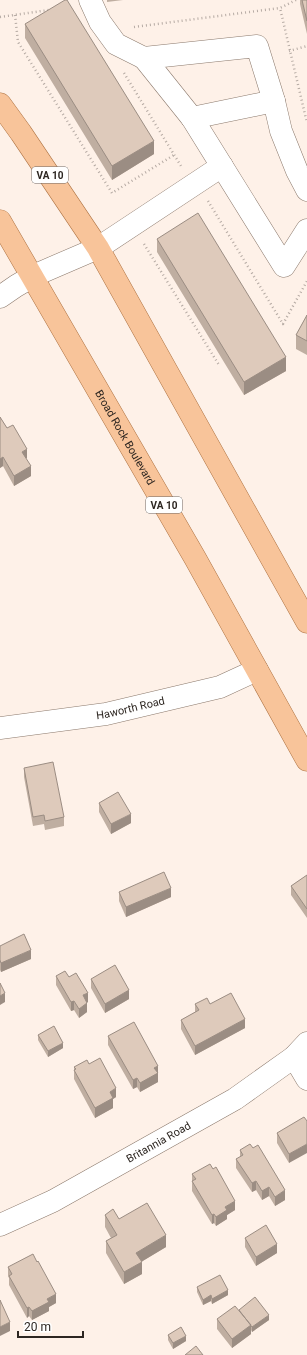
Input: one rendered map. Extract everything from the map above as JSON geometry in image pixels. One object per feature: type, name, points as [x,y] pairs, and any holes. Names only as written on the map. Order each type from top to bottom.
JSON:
[{"type":"main road","name":"VA 10","points":[[0,104],[22,133],[98,248],[307,622]]},
{"type":"main road","name":"Broad Rock Boulevard","points":[[0,221],[195,558],[307,760]]},
{"type":"street","points":[[90,0],[100,22],[116,44],[144,58],[192,118],[284,266],[307,230]]},
{"type":"street","points":[[144,58],[257,46],[274,101],[281,131],[297,171],[307,190]]},
{"type":"street","points":[[192,118],[274,101]]},
{"type":"street","points":[[0,297],[33,276],[98,248],[222,166]]},
{"type":"street","name":"Haworth Road","points":[[0,728],[106,714],[220,687],[257,670]]},
{"type":"street","points":[[300,1050],[307,1079]]},
{"type":"street","name":"Britannia Road","points":[[0,1225],[53,1201],[235,1099],[300,1050]]},
{"type":"path","points":[[130,28],[280,8],[296,0]]},
{"type":"path","points":[[280,8],[307,123]]},
{"type":"path","points":[[0,17],[52,10]]},
{"type":"path","points":[[15,15],[18,42],[112,193],[174,155]]},
{"type":"path","points":[[289,50],[307,46]]},
{"type":"path","points":[[121,69],[174,155],[195,184],[283,324],[307,281]]},
{"type":"path","points":[[132,225],[218,365]]},
{"type":"building","points":[[67,0],[154,141],[112,166],[25,24]]},
{"type":"building","points":[[302,0],[307,0],[307,21]]},
{"type":"building","points":[[198,213],[286,357],[244,382],[157,239]]},
{"type":"building","points":[[307,315],[307,341],[296,335]]},
{"type":"building","points":[[0,417],[7,428],[13,425],[27,449],[22,452],[31,466],[14,476],[3,457],[0,459]]},
{"type":"building","points":[[53,762],[64,817],[45,821],[44,815],[33,817],[24,768]]},
{"type":"building","points":[[118,792],[131,814],[111,824],[99,803]]},
{"type":"building","points":[[164,872],[171,888],[126,907],[119,892]]},
{"type":"building","points":[[307,875],[307,909],[291,886]]},
{"type":"building","points":[[24,934],[31,950],[1,963],[0,946]]},
{"type":"building","points":[[115,965],[129,990],[105,1004],[91,979]]},
{"type":"building","points":[[65,971],[69,977],[76,973],[88,993],[83,995],[87,1003],[79,1009],[74,1001],[71,1002],[56,976]]},
{"type":"building","points":[[0,983],[5,993],[0,996]]},
{"type":"building","points":[[231,993],[245,1019],[195,1046],[181,1020],[199,1010],[195,1004],[207,998],[210,1004]]},
{"type":"building","points":[[134,1022],[158,1066],[154,1068],[158,1073],[140,1083],[137,1078],[133,1080],[108,1036]]},
{"type":"building","points":[[54,1026],[63,1043],[48,1051],[38,1035]]},
{"type":"building","points":[[100,1058],[116,1088],[110,1092],[113,1098],[95,1108],[74,1070],[76,1069],[74,1067],[87,1060],[89,1064]]},
{"type":"building","points":[[304,1117],[307,1121],[307,1144],[289,1154],[277,1133]]},
{"type":"building","points":[[250,1144],[253,1148],[258,1145],[285,1190],[275,1197],[269,1187],[262,1191],[256,1181],[252,1183],[236,1159],[243,1155],[240,1150]]},
{"type":"building","points":[[210,1164],[213,1169],[216,1167],[235,1201],[225,1207],[227,1210],[216,1217],[214,1214],[212,1215],[192,1181],[196,1179],[192,1174]]},
{"type":"building","points":[[147,1203],[166,1235],[136,1253],[142,1262],[124,1272],[106,1241],[117,1235],[105,1215],[113,1209],[119,1219]]},
{"type":"building","points":[[266,1225],[277,1244],[256,1257],[245,1238]]},
{"type":"building","points":[[33,1254],[56,1294],[47,1299],[49,1302],[32,1311],[29,1307],[27,1308],[9,1276],[12,1274],[8,1267]]},
{"type":"building","points":[[220,1275],[228,1290],[212,1299],[211,1295],[203,1300],[197,1287]]},
{"type":"building","points":[[255,1297],[269,1315],[252,1327],[239,1310]]},
{"type":"building","points":[[0,1300],[10,1322],[0,1327]]},
{"type":"building","points":[[235,1306],[251,1325],[232,1339],[217,1319]]},
{"type":"building","points":[[181,1327],[186,1336],[173,1343],[168,1335]]},
{"type":"building","points":[[196,1346],[203,1355],[185,1355]]}]
